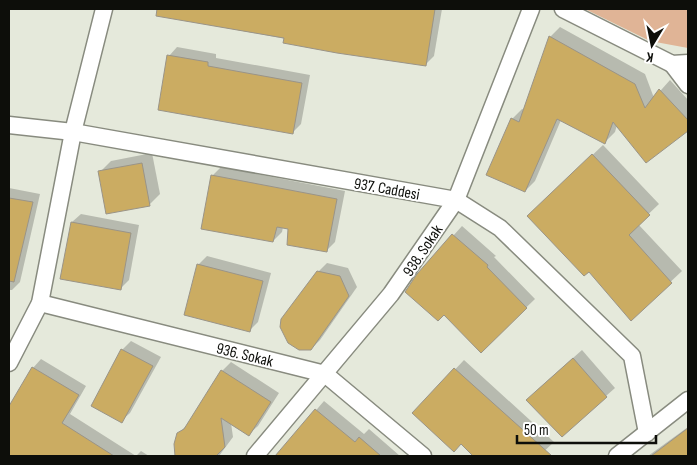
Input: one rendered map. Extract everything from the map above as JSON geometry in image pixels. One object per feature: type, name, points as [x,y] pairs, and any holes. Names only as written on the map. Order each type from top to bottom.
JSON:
[{"type":"street","points":[[9,363],[40,303],[73,132],[104,9]]},
{"type":"street","name":"938. Sokak","points":[[255,456],[391,294],[456,200],[531,9]]},
{"type":"street","points":[[563,9],[672,64],[688,85]]},
{"type":"street","points":[[672,64],[688,63]]},
{"type":"street","name":"937. Caddesi","points":[[9,125],[73,132],[456,200],[500,228],[632,356],[647,433]]},
{"type":"street","name":"936. Sokak","points":[[40,303],[325,374],[423,456]]},
{"type":"street","points":[[617,456],[688,400]]},
{"type":"shaded area","points":[[585,9],[688,9],[688,48],[650,41]]},
{"type":"building","points":[[157,9],[435,9],[426,66],[283,43],[284,38],[156,16]]},
{"type":"building","points":[[549,36],[635,84],[645,108],[659,89],[688,120],[688,131],[646,163],[613,122],[605,144],[557,119],[525,192],[486,175],[511,118],[519,122]]},
{"type":"building","points":[[167,55],[208,62],[208,66],[302,83],[293,134],[158,110]]},
{"type":"building","points":[[592,154],[650,215],[629,235],[672,283],[631,321],[589,272],[584,276],[527,216]]},
{"type":"building","points":[[142,163],[150,206],[106,214],[98,171]]},
{"type":"building","points":[[211,175],[337,199],[327,252],[287,245],[288,229],[277,227],[273,242],[201,229]]},
{"type":"building","points":[[9,198],[33,202],[14,282],[9,281]]},
{"type":"building","points":[[71,222],[131,233],[121,290],[60,279]]},
{"type":"building","points":[[452,234],[488,265],[487,267],[527,308],[481,353],[444,315],[438,321],[405,292],[417,274]]},
{"type":"building","points":[[197,264],[263,281],[250,332],[184,315]]},
{"type":"building","points":[[317,271],[340,276],[349,296],[311,350],[299,350],[288,343],[280,327],[281,319]]},
{"type":"building","points":[[121,349],[153,366],[122,423],[91,406]]},
{"type":"building","points":[[573,358],[607,397],[562,437],[526,400]]},
{"type":"building","points":[[32,367],[79,395],[62,423],[114,456],[9,456],[9,406]]},
{"type":"building","points":[[454,368],[552,456],[473,456],[461,444],[454,452],[412,413]]},
{"type":"building","points":[[221,370],[271,402],[249,436],[221,418],[225,447],[216,456],[175,456],[174,444],[177,433],[184,429]]},
{"type":"building","points":[[315,409],[355,442],[359,437],[381,456],[275,456]]},
{"type":"building","points":[[688,428],[688,456],[651,456]]}]
